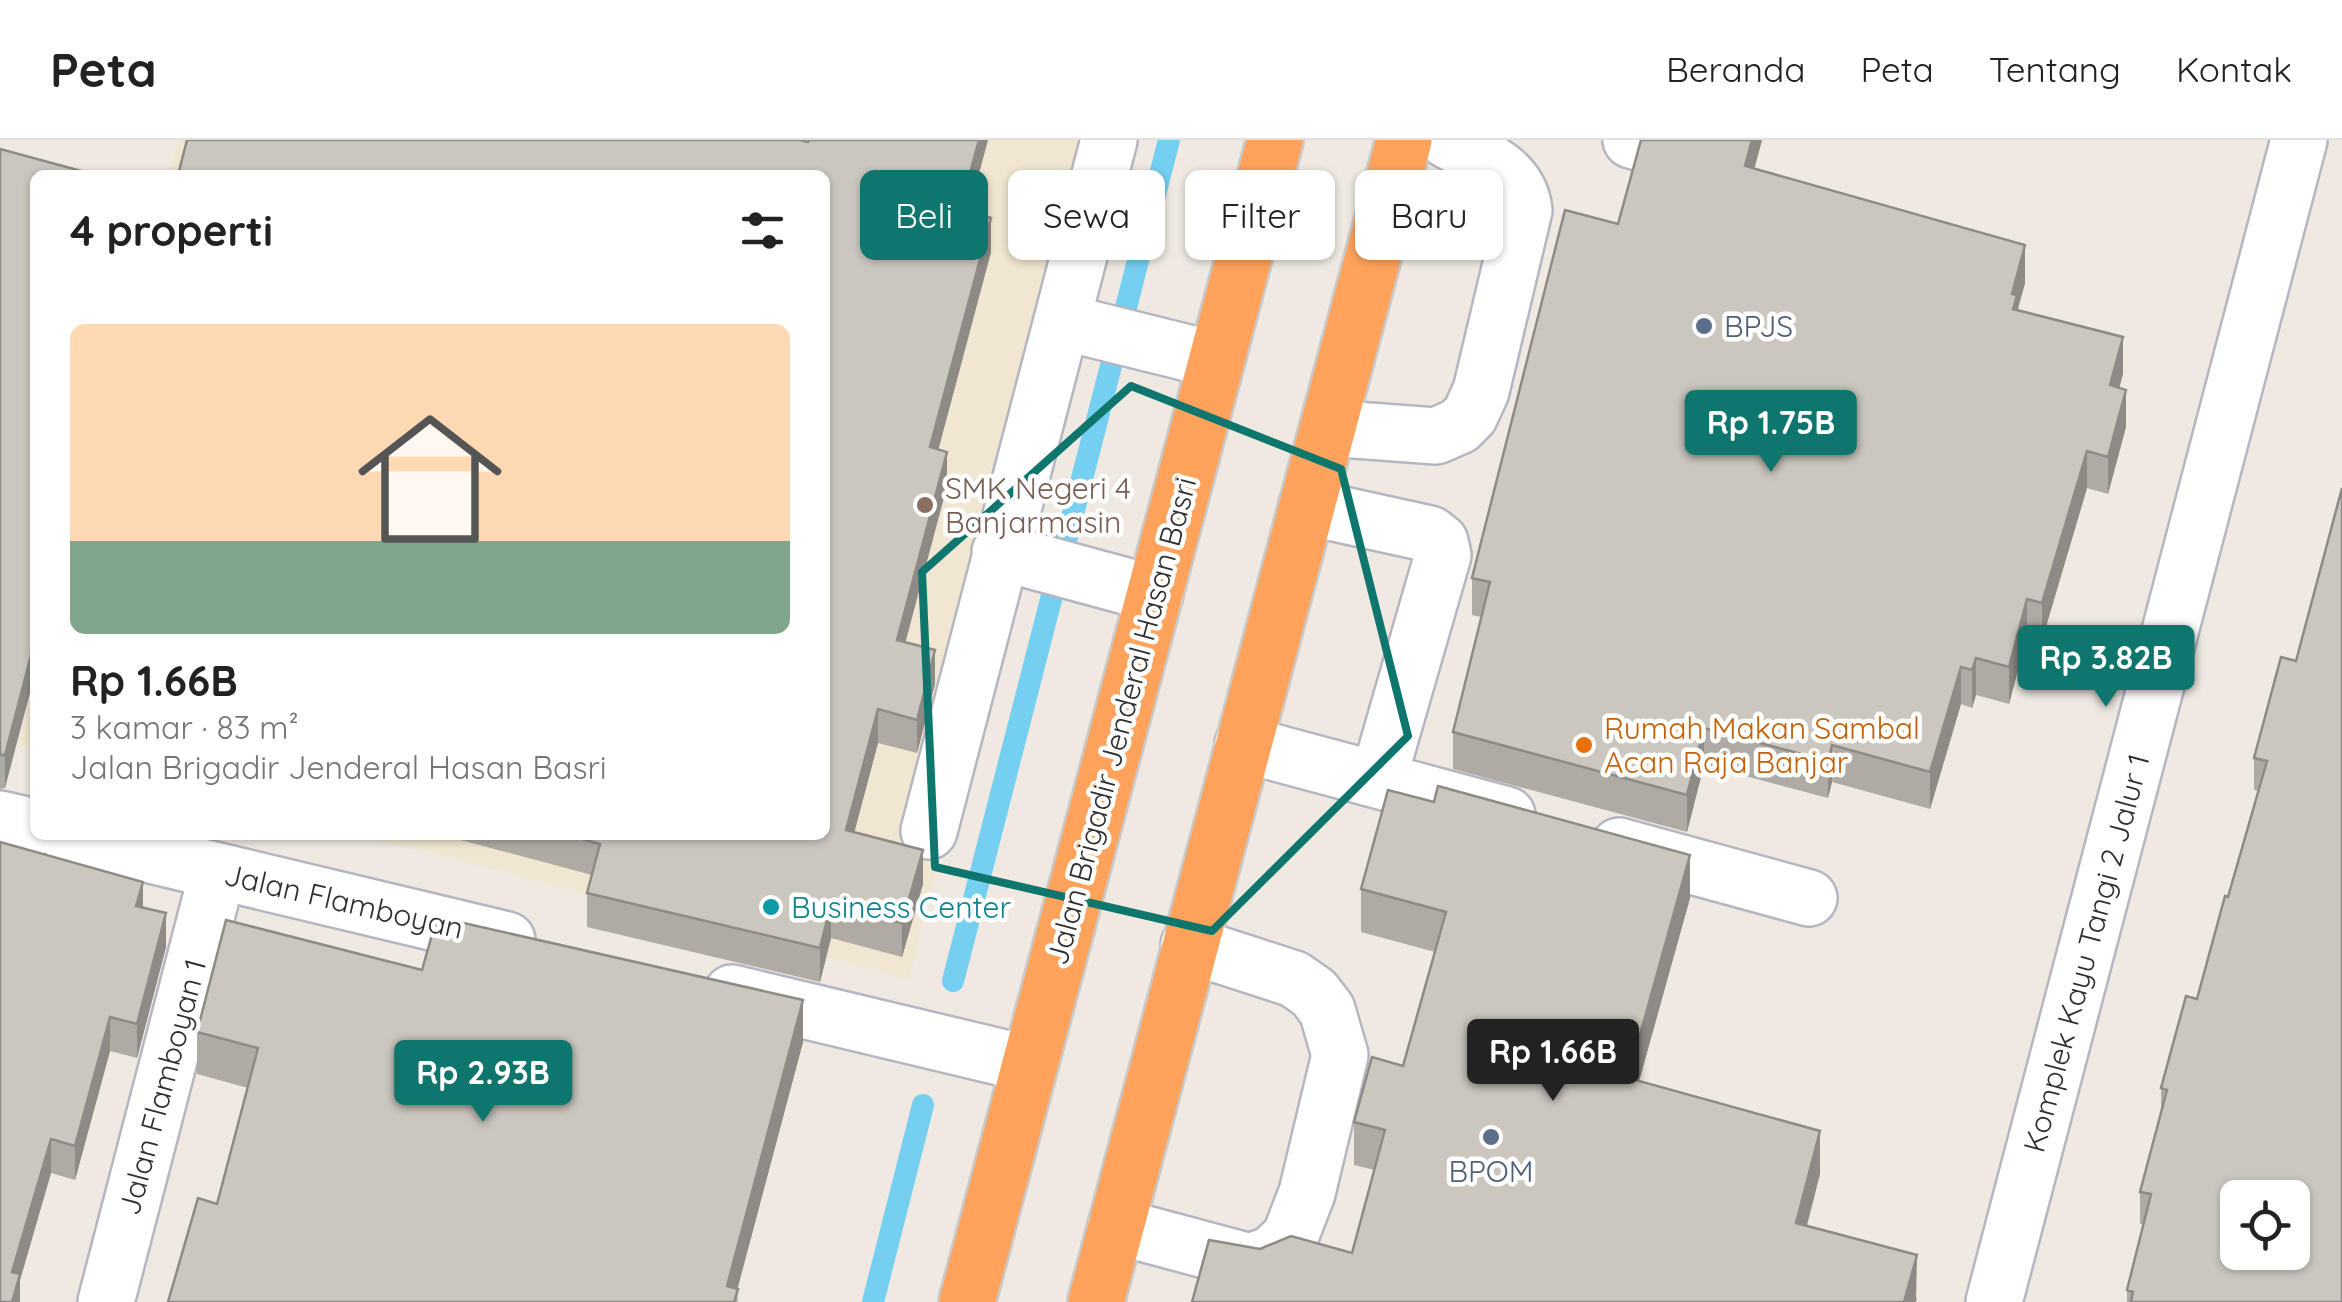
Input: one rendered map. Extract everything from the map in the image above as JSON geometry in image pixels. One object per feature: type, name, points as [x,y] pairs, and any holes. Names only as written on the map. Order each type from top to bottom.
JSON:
[{"type":"highway","name":"Jalan Brigadir Jenderal Hasan Basri","points":[[967,1302],[1275,140]]},
{"type":"highway","points":[[1096,1302],[1404,140]]},
{"type":"street","points":[[930,831],[1039,563],[1070,323],[1109,140]]},
{"type":"street","points":[[1328,428],[1436,436],[1459,426],[1481,391],[1524,210],[1522,189],[1510,176],[1447,140]]},
{"type":"street","name":"Komplek Kayu Tangi 2 Jalur 1","points":[[1994,1302],[2300,140]]},
{"type":"street","points":[[1070,323],[1216,360]]},
{"type":"street","points":[[1306,507],[1430,534],[1440,542],[1443,555],[1378,780]]},
{"type":"street","points":[[1039,563],[1155,594]]},
{"type":"street","points":[[1243,744],[1809,898]]},
{"type":"street","points":[[0,819],[30,827]]},
{"type":"street","name":"Jalan Flamboyan","points":[[127,842],[218,871],[546,949]]},
{"type":"street","name":"Jalan Flamboyan 1","points":[[106,1302],[218,871]]},
{"type":"street","points":[[1116,1226],[1250,1262],[1272,1254],[1290,1237],[1307,1193],[1340,1054],[1327,1010],[1314,993],[1294,980],[1189,945]]},
{"type":"street","points":[[681,981],[1029,1064]]},
{"type":"highlighted area","points":[[1131,386],[1341,469],[1408,736],[1212,931],[935,867],[922,572]]},
{"type":"shaded area","name":"SMK Negeri 4 Banjarmasin","points":[[179,140],[1115,140],[1108,170],[1008,170],[1008,260],[1086,260],[909,979],[382,840],[830,840],[830,170],[170,170]]},
{"type":"shaded area","points":[[30,699],[30,748],[18,744]]},
{"type":"building","points":[[187,140],[979,140],[971,170],[860,170],[860,260],[980,260],[930,447],[947,452],[897,640],[935,650],[917,720],[878,709],[846,830],[923,850],[902,923],[831,904],[820,948],[587,893],[600,844],[586,840],[830,840],[830,170],[179,170]]},
{"type":"building","points":[[1641,140],[1752,140],[1745,166],[2025,245],[2012,294],[2017,295],[2013,309],[2123,337],[2110,385],[2126,390],[2108,457],[2087,451],[2042,603],[2027,599],[2009,667],[1976,658],[1972,670],[1961,667],[1930,772],[1832,745],[1828,761],[1704,728],[1687,795],[1453,732],[1490,582],[1472,578],[1565,210],[1618,224]]},
{"type":"building","points":[[0,149],[78,170],[30,170],[30,659],[5,755],[0,755]]},
{"type":"building","points":[[2342,488],[2342,1302],[2131,1302],[2133,1292],[2127,1290],[2151,1194],[2140,1192],[2167,1090],[2161,1088],[2186,996],[2197,999],[2267,761],[2254,758],[2281,657],[2296,661]]},
{"type":"building","points":[[1438,786],[1690,855],[1628,1078],[1820,1131],[1796,1223],[1917,1255],[1904,1302],[1192,1302],[1209,1240],[1260,1249],[1291,1236],[1352,1253],[1385,1130],[1354,1122],[1372,1057],[1403,1066],[1446,912],[1361,889],[1388,790],[1434,802]]},
{"type":"building","points":[[0,842],[143,882],[136,906],[166,913],[137,1024],[110,1017],[75,1146],[51,1139],[12,1272],[20,1274],[12,1302],[0,1302]]},
{"type":"building","points":[[437,917],[803,1000],[727,1286],[738,1289],[734,1302],[168,1302],[198,1198],[217,1204],[258,1048],[197,1032],[226,920],[422,970]]},
{"type":"waterway","points":[[953,981],[1169,140]]},
{"type":"waterway","points":[[873,1302],[923,1105]]},
{"type":"place","name":"BPJS","points":[[1704,326]]},
{"type":"place","name":"SMK Negeri 4 Banjarmasin","points":[[925,505]]},
{"type":"place","name":"Rumah Makan Sambal Acan Raja Banjar","points":[[1584,745]]},
{"type":"place","name":"Business Center","points":[[771,907]]},
{"type":"place","name":"BPOM","points":[[1491,1137]]}]
